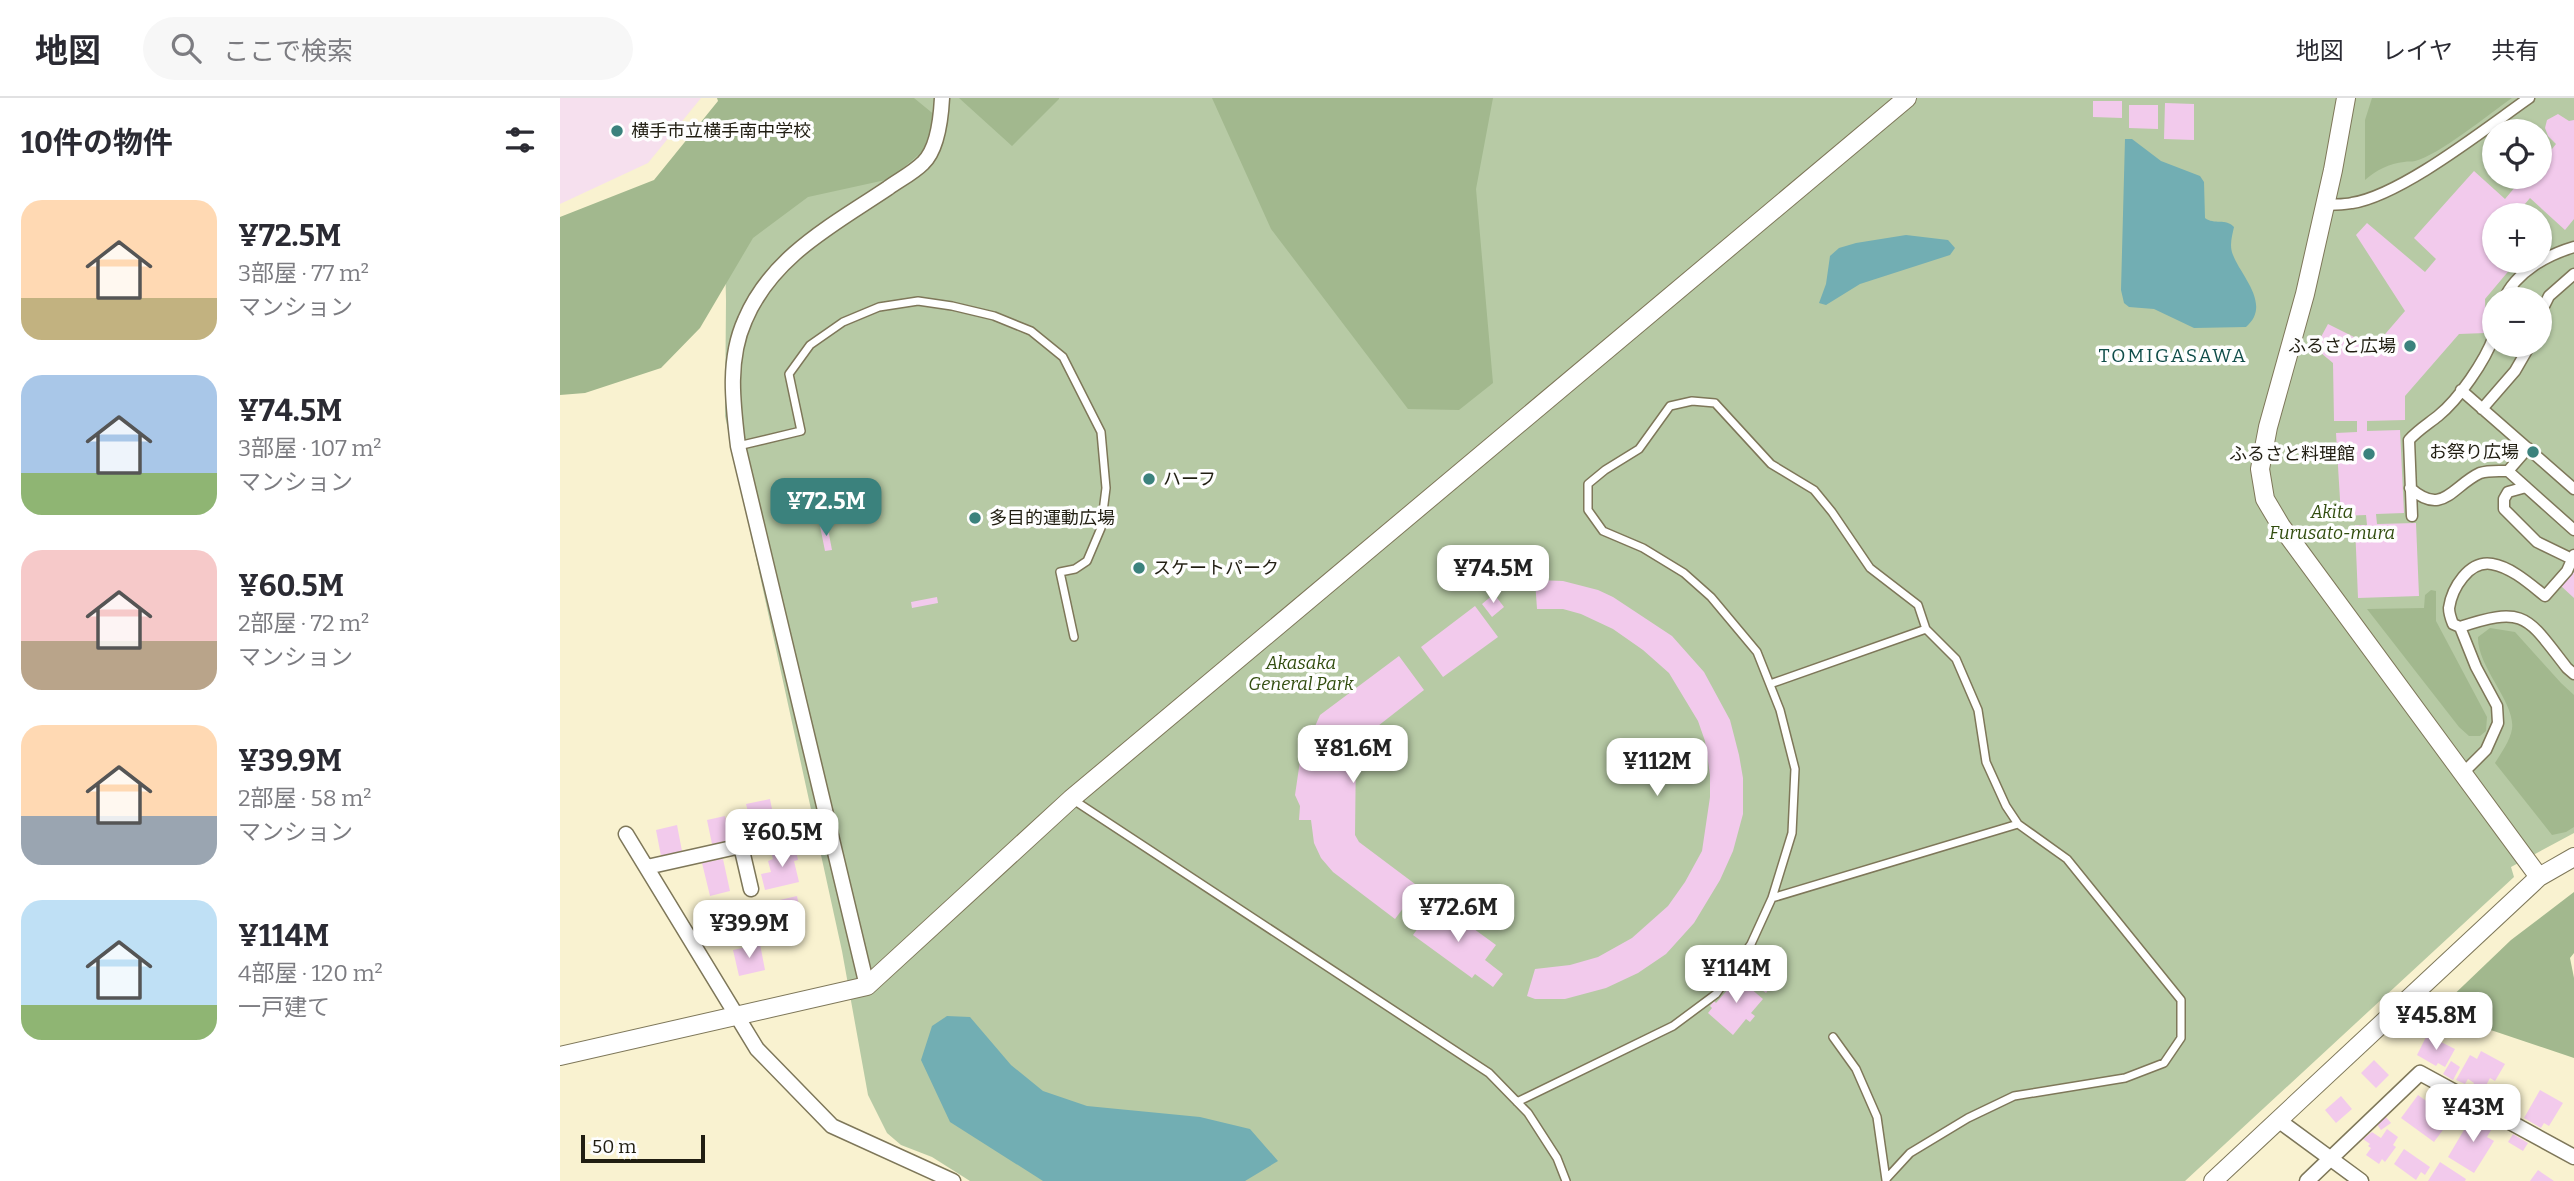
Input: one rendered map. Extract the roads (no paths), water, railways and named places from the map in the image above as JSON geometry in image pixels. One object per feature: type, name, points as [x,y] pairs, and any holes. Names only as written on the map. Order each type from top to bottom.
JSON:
[{"type":"street","points":[[867,986],[738,446],[731,387],[744,321],[769,277],[787,259],[833,224],[925,162],[940,127],[942,98]]},
{"type":"street","points":[[560,1056],[867,986],[1071,799],[1907,98]]},
{"type":"street","points":[[2346,98],[2305,294],[2266,438],[2260,468],[2265,499],[2281,526],[2539,877]]},
{"type":"street","points":[[2325,205],[2354,203],[2385,192],[2467,141],[2529,98]]},
{"type":"street","points":[[2511,287],[2529,270],[2561,251],[2574,247]]},
{"type":"street","points":[[2552,294],[2574,274]]},
{"type":"street","points":[[2412,516],[2409,440],[2419,428],[2440,415],[2483,357]]},
{"type":"street","points":[[2482,409],[2515,372],[2523,357]]},
{"type":"street","points":[[2461,390],[2574,489]]},
{"type":"street","points":[[2508,471],[2528,448]]},
{"type":"street","points":[[2410,488],[2423,498],[2446,498],[2482,472],[2508,471],[2574,530]]},
{"type":"street","points":[[2526,487],[2508,492],[2504,499],[2504,509],[2537,542],[2573,557],[2567,570],[2545,596],[2503,567],[2488,563],[2469,570],[2461,579],[2449,610],[2453,624],[2460,626],[2509,615],[2530,622],[2574,674]]},
{"type":"street","points":[[2460,626],[2476,667],[2497,706],[2498,723],[2486,750],[2463,773]]},
{"type":"street","points":[[626,834],[757,1049],[832,1126],[953,1181]]},
{"type":"street","points":[[647,867],[741,846],[751,889]]},
{"type":"street","points":[[2213,1181],[2539,877],[2574,857]]},
{"type":"street","points":[[2307,1181],[2420,1073],[2574,1157]]},
{"type":"street","points":[[2278,1120],[2361,1181]]},
{"type":"lane","points":[[738,446],[801,431],[789,374],[810,345],[843,322],[879,307],[918,300],[994,316],[1031,331],[1063,357],[1101,432],[1106,488],[1101,528],[1087,561],[1075,569],[1060,572],[1074,637]]},
{"type":"lane","points":[[1517,1102],[1673,1026],[1716,994],[1751,944],[1772,898],[1792,833],[1796,769],[1780,710],[1757,652],[1711,597],[1685,573],[1643,548],[1603,531],[1588,510],[1588,484],[1639,449],[1670,405],[1692,401],[1715,403],[1771,464],[1814,491],[1832,512],[1870,568],[1918,606],[1926,629],[1955,659],[1978,710],[1986,762],[2006,806],[2018,824],[2067,859],[2181,1000],[2181,1038],[2164,1063],[2125,1078],[2014,1097],[1968,1118],[1909,1153],[1886,1180]]},
{"type":"lane","points":[[1770,684],[1926,629]]},
{"type":"lane","points":[[1071,799],[1489,1073],[1528,1112],[1557,1158],[1566,1181]]},
{"type":"lane","points":[[1772,898],[2018,824]]},
{"type":"lane","points":[[1833,1037],[1856,1069],[1877,1117],[1886,1180]]},
{"type":"water","points":[[2125,139],[2132,139],[2161,161],[2200,176],[2204,182],[2205,218],[2234,227],[2232,252],[2255,300],[2253,318],[2246,327],[2194,328],[2154,309],[2129,307],[2124,303],[2121,290]]},
{"type":"water","points":[[1906,235],[1948,240],[1955,248],[1950,255],[1860,284],[1826,305],[1819,303],[1826,284],[1830,256],[1839,248]]},
{"type":"water","points":[[947,1016],[970,1017],[1011,1065],[1043,1091],[1087,1106],[1200,1117],[1250,1129],[1278,1161],[1245,1181],[1043,1181],[950,1122],[921,1060],[932,1026]]},
{"type":"place","name":"横手市立横手南中学校","points":[[617,131]]},
{"type":"place","name":"ふるさと広場","points":[[2410,346]]},
{"type":"place","name":"お祭り広場","points":[[2533,452]]},
{"type":"place","name":"ふるさと料理館","points":[[2369,454]]},
{"type":"place","name":"ハーフ","points":[[1149,479]]},
{"type":"place","name":"多目的運動広場","points":[[975,518]]},
{"type":"place","name":"スケートパーク","points":[[1139,568]]},
{"type":"district","name":"TOMIGASAWA","points":[[2173,355]]},
{"type":"park label","name":"Akita Furusato-mura","points":[[2332,522]]},
{"type":"park label","name":"Akasaka General Park","points":[[1301,673]]}]
